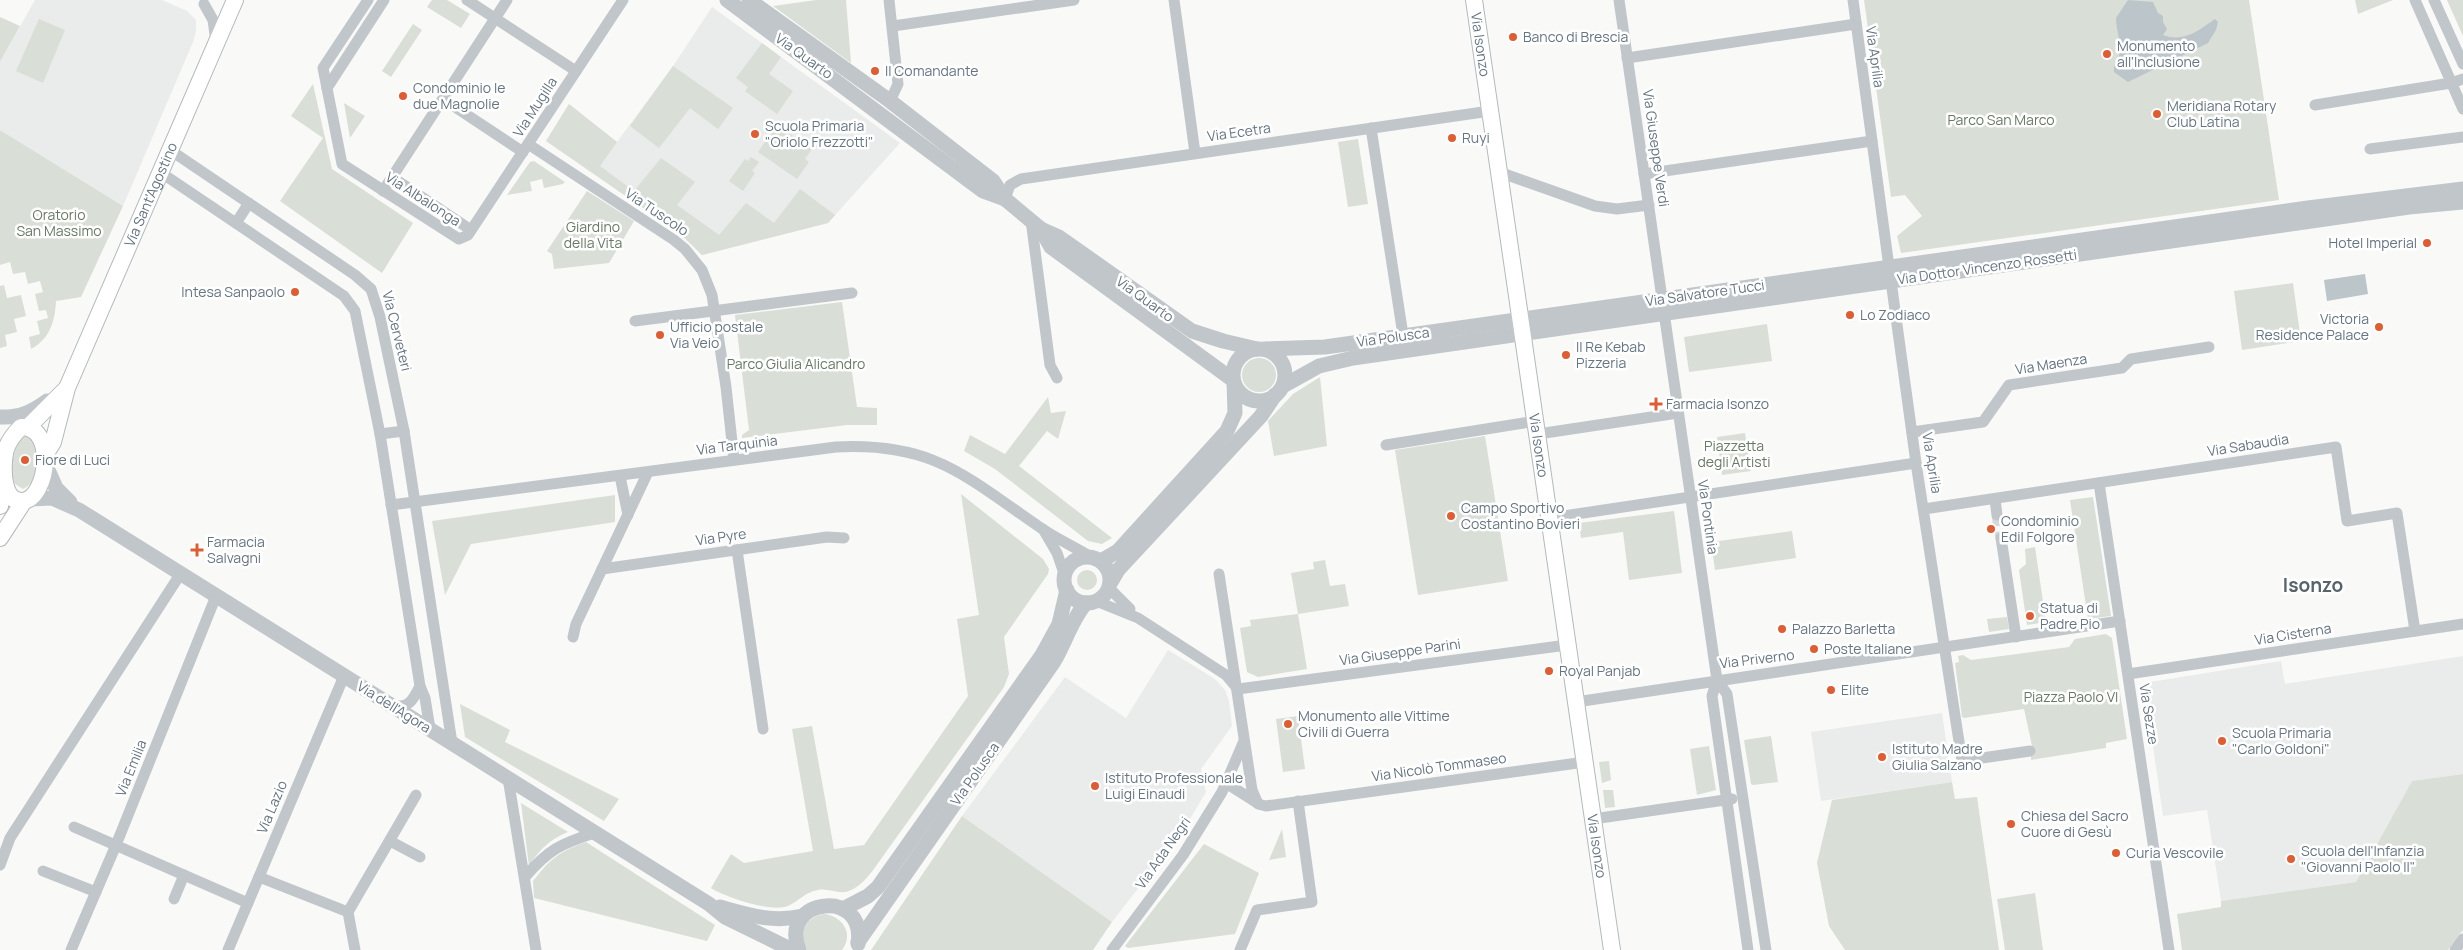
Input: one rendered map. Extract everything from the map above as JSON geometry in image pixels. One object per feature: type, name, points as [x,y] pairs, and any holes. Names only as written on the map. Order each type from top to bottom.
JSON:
[{"type":"main road","name":"Via Isonzo","points":[[1474,0],[1612,950]]},
{"type":"main road","name":"Via Sant'Agostino","points":[[2,536],[39,486],[45,459],[53,442],[67,388],[234,2]]},
{"type":"main road","name":"Via Sant'Agostino","points":[[0,506],[5,452],[11,438],[67,388]]},
{"type":"main road","points":[[24,427],[39,434],[45,459]]},
{"type":"main road","points":[[3,475],[14,499],[27,500]]},
{"type":"street","name":"Via Albalonga","points":[[368,0],[323,68],[342,164],[459,239],[466,238],[471,230],[392,177]]},
{"type":"street","points":[[327,88],[384,0]]},
{"type":"street","points":[[467,0],[576,71]]},
{"type":"street","points":[[383,191],[507,0]]},
{"type":"street","name":"Via Mugilla","points":[[471,230],[623,0]]},
{"type":"street","name":"Via Quarto","points":[[727,0],[885,107]]},
{"type":"street","name":"Via Quarto","points":[[749,0],[885,107],[983,191],[1005,199],[1036,225],[1059,237],[1192,331],[1223,342],[1261,349]]},
{"type":"street","points":[[885,107],[898,84],[889,0]]},
{"type":"street","points":[[892,26],[1074,0]]},
{"type":"street","points":[[1174,0],[1195,153]]},
{"type":"street","name":"Via Giuseppe Verdi","points":[[1618,0],[1663,306]]},
{"type":"street","name":"Via Aprilia","points":[[1853,0],[1916,463],[1946,648]]},
{"type":"street","points":[[2415,0],[2463,109]]},
{"type":"street","points":[[2434,0],[2463,64]]},
{"type":"street","points":[[203,2],[212,8],[224,9],[230,8],[234,2]]},
{"type":"street","points":[[203,2],[213,20],[214,48]]},
{"type":"street","points":[[1628,58],[1856,24]]},
{"type":"street","points":[[2315,105],[2452,83],[2463,79]]},
{"type":"street","name":"Via Tuscolo","points":[[443,99],[526,148],[685,249],[702,270],[716,309],[734,460]]},
{"type":"street","name":"Via Ecetra","points":[[1005,199],[1010,185],[1021,179],[1490,111]]},
{"type":"street","points":[[1371,128],[1404,335]]},
{"type":"street","points":[[2370,149],[2463,137]]},
{"type":"street","points":[[1644,174],[1872,141]]},
{"type":"street","name":"Via Cerveteri","points":[[170,150],[355,275],[371,289],[380,317],[404,431],[437,656],[452,743]]},
{"type":"street","points":[[160,172],[344,296],[350,303],[358,323],[380,434],[420,686],[425,698],[430,729]]},
{"type":"street","points":[[1499,172],[1601,207],[1618,209],[1649,205]]},
{"type":"street","name":"Via Dottor Vincenzo Rossetti","points":[[1890,274],[2417,192],[2462,191]]},
{"type":"street","points":[[240,225],[252,206]]},
{"type":"street","points":[[1036,225],[1050,365],[1057,378]]},
{"type":"street","name":"Via Quarto","points":[[1036,225],[1051,247],[1233,381]]},
{"type":"street","name":"Via Salvatore Tucci","points":[[1522,326],[1890,274]]},
{"type":"street","points":[[635,321],[716,309],[852,293]]},
{"type":"street","name":"Via Pontinia","points":[[1663,306],[1717,680],[1726,694],[1744,797],[1766,950]]},
{"type":"street","name":"Via Polusca","points":[[1261,349],[1325,347],[1404,335],[1522,326]]},
{"type":"street","name":"Via Polusca","points":[[857,946],[1053,663],[1063,646],[1078,611],[1110,585],[1124,564],[1261,416],[1279,390],[1312,369],[1334,362],[1522,326]]},
{"type":"street","name":"Via Maenza","points":[[1912,432],[1983,422],[2009,385],[2122,368],[2131,359],[2209,347]]},
{"type":"street","points":[[1096,559],[1124,545],[1227,432],[1235,413],[1233,381],[1233,371],[1241,356],[1261,349],[1271,352],[1282,363],[1285,378],[1279,390],[1268,400],[1251,400],[1237,390],[1233,381]]},
{"type":"street","points":[[0,417],[15,418],[34,411],[67,388]]},
{"type":"street","points":[[1386,445],[1678,413]]},
{"type":"street","points":[[0,423],[24,427]]},
{"type":"street","points":[[380,434],[404,431]]},
{"type":"street","name":"Via Tarquinia","points":[[415,501],[836,447],[898,449],[935,460],[961,472],[1043,530],[1096,559]]},
{"type":"street","name":"Via Sabaudia","points":[[1924,509],[2336,447],[2347,520],[2397,512],[2415,631]]},
{"type":"street","name":"Via dell'Agora","points":[[45,459],[56,488],[78,510]]},
{"type":"street","points":[[1550,518],[1916,463]]},
{"type":"street","points":[[573,637],[576,624],[648,472]]},
{"type":"street","points":[[620,476],[628,516]]},
{"type":"street","name":"Via Sezze","points":[[2099,483],[2169,950]]},
{"type":"street","name":"Via dell'Agora","points":[[27,500],[52,498],[78,510],[709,904],[725,917],[768,940],[792,950]]},
{"type":"street","points":[[1995,499],[1997,515]]},
{"type":"street","points":[[391,505],[415,501]]},
{"type":"street","points":[[2,536],[18,518],[35,507],[50,506],[78,510]]},
{"type":"street","name":"Via Tarquinia","points":[[1043,530],[1057,553],[1066,583]]},
{"type":"street","name":"Via Pyre","points":[[602,569],[827,538],[844,538]]},
{"type":"street","points":[[2001,538],[2016,637]]},
{"type":"street","points":[[737,550],[763,729]]},
{"type":"street","points":[[1138,618],[1110,585],[1109,570],[1096,559],[1084,557],[1071,563],[1066,583],[1078,601],[1091,602],[1138,618],[1226,675],[1238,689]]},
{"type":"street","points":[[0,865],[10,838],[181,573]]},
{"type":"street","points":[[1219,574],[1252,790],[1258,804]]},
{"type":"street","name":"Via Polusca","points":[[843,909],[868,896],[878,887],[1034,667],[1059,624],[1066,583]]},
{"type":"street","name":"Via Emilia","points":[[71,950],[116,845],[216,596]]},
{"type":"street","name":"Via Priverno","points":[[1576,702],[2120,621]]},
{"type":"street","name":"Via Cisterna","points":[[2128,674],[2463,624]]},
{"type":"street","name":"Via Giuseppe Parini","points":[[1238,689],[1567,645]]},
{"type":"street","points":[[1946,648],[1962,761],[2030,750]]},
{"type":"street","points":[[416,658],[437,656]]},
{"type":"street","name":"Via Lazio","points":[[228,950],[344,676]]},
{"type":"street","name":"Via Pontinia","points":[[1717,680],[1712,696],[1748,950]]},
{"type":"street","points":[[389,704],[404,706],[411,702],[420,686]]},
{"type":"street","name":"Via Ada Negri","points":[[1112,950],[1183,854],[1226,783],[1244,741]]},
{"type":"street","name":"Via Nicolò Tommaseo","points":[[1258,804],[1266,806],[1585,762]]},
{"type":"street","points":[[508,778],[538,949]]},
{"type":"street","points":[[1226,783],[1258,804]]},
{"type":"street","points":[[355,950],[348,912],[416,795]]},
{"type":"street","points":[[1593,819],[1744,797]]},
{"type":"street","points":[[1240,950],[1257,910],[1312,902],[1298,801]]},
{"type":"street","points":[[74,827],[248,903]]},
{"type":"street","points":[[525,877],[541,859],[557,846],[594,833]]},
{"type":"street","points":[[390,841],[420,856]]},
{"type":"street","points":[[43,871],[96,892]]},
{"type":"street","points":[[174,899],[184,875]]},
{"type":"street","points":[[259,877],[348,912]]},
{"type":"street","name":"Via dell'Agora","points":[[709,904],[777,920],[803,916],[811,909],[821,905],[832,905],[843,909]]},
{"type":"street","points":[[843,909],[856,923],[857,946]]},
{"type":"street","points":[[799,950],[796,934],[803,916]]},
{"type":"street","points":[[768,940],[777,920]]},
{"type":"street","points":[[2455,950],[2463,939]]},
{"type":"shaded area","points":[[35,0],[162,0],[187,11],[196,20],[193,42],[123,206],[0,130],[0,62]]},
{"type":"shaded area","points":[[2128,0],[2153,2],[2158,13],[2163,16],[2163,22],[2167,29],[2163,35],[2178,37],[2191,34],[2215,19],[2218,22],[2216,30],[2208,43],[2128,82],[2114,72],[2114,70],[2120,51],[2116,18]]},
{"type":"shaded area","name":"Scuola Primaria \"Oriolo Frezzotti\"","points":[[712,7],[900,143],[828,223],[702,255],[662,216],[659,219],[546,141],[569,104],[617,142],[673,66]]},
{"type":"shaded area","points":[[2365,274],[2368,294],[2327,301],[2324,280]]},
{"type":"shaded area","name":"Istituto Professionale Luigi Einaudi","points":[[1168,650],[1215,679],[1225,690],[1229,701],[1232,726],[1201,769],[1206,792],[1184,829],[1112,922],[962,816],[1065,677],[1126,718]]},
{"type":"shaded area","points":[[2463,656],[2463,774],[2412,781],[2356,882],[2221,901],[2207,810],[2163,816],[2144,683],[2281,661],[2285,684]]},
{"type":"shaded area","name":"Istituto Madre Giulia Salzano","points":[[1942,713],[1952,782],[1821,801],[1811,732]]},
{"type":"green space","points":[[432,0],[447,0],[470,14],[461,28],[427,7]]},
{"type":"green space","points":[[816,0],[846,0],[851,63],[773,6]]},
{"type":"green space","name":"Parco San Marco","points":[[1864,0],[2249,0],[2279,200],[1901,253],[1897,236],[1922,216],[1905,195],[1891,197]]},
{"type":"green space","points":[[2355,0],[2393,0],[2358,14]]},
{"type":"green space","points":[[2447,0],[2463,0],[2463,36]]},
{"type":"green space","points":[[0,17],[20,26],[0,62]]},
{"type":"green space","points":[[39,19],[65,30],[43,83],[16,71]]},
{"type":"green space","points":[[413,24],[422,30],[391,77],[382,71]]},
{"type":"green space","points":[[762,43],[781,57],[769,74],[793,91],[777,114],[745,91],[748,87],[736,78]]},
{"type":"green space","points":[[673,66],[733,108],[718,129],[690,108],[659,148],[630,126]]},
{"type":"green space","points":[[313,84],[332,169],[413,223],[382,273],[280,201],[323,138],[291,116]]},
{"type":"green space","points":[[344,103],[365,116],[350,138]]},
{"type":"green space","points":[[569,104],[617,142],[600,166],[634,191],[661,158],[695,182],[677,205],[719,235],[746,203],[774,223],[800,189],[835,215],[828,223],[702,255],[662,216],[659,219],[546,141]]},
{"type":"green space","points":[[777,125],[812,149],[805,159],[809,162],[797,179],[758,152]]},
{"type":"green space","name":"Oratorio San Massimo","points":[[0,130],[123,206],[81,297],[56,301],[53,322],[47,335],[31,349],[29,337],[40,334],[37,321],[48,318],[46,310],[39,311],[35,294],[43,292],[40,281],[28,284],[25,272],[13,274],[10,262],[0,265]]},
{"type":"green space","points":[[1358,139],[1368,204],[1348,207],[1338,142]]},
{"type":"green space","points":[[751,157],[759,162],[752,171],[755,173],[743,191],[729,181],[745,159],[748,161]]},
{"type":"green space","points":[[534,161],[565,182],[544,188],[542,179],[530,182],[532,191],[507,195],[530,162]]},
{"type":"green space","name":"Giardino della Vita","points":[[587,191],[634,221],[609,263],[554,269],[552,254],[547,251]]},
{"type":"green space","points":[[2293,283],[2301,341],[2242,350],[2234,291]]},
{"type":"green space","points":[[4,285],[7,298],[21,295],[26,316],[14,319],[17,332],[5,335],[7,346],[0,348],[0,286]]},
{"type":"green space","name":"Parco Giulia Alicandro","points":[[842,302],[857,407],[877,408],[877,425],[847,425],[742,438],[742,435],[749,430],[735,315]]},
{"type":"green space","points":[[1767,324],[1772,361],[1689,372],[1684,337]]},
{"type":"green space","points":[[1259,358],[1266,359],[1271,363],[1275,368],[1275,382],[1271,387],[1266,391],[1259,392],[1252,391],[1247,387],[1243,382],[1242,375],[1243,368],[1247,363],[1252,359]]},
{"type":"green space","points":[[1320,377],[1327,446],[1274,456],[1268,421],[1293,394]]},
{"type":"green space","points":[[1048,397],[1051,413],[1066,411],[1058,439],[1047,431],[1019,466],[1112,538],[1102,544],[1088,541],[995,469],[964,451],[970,435],[1005,454]]},
{"type":"green space","points":[[24,433],[35,434],[38,464],[34,479],[23,489],[15,484],[12,464],[17,445]]},
{"type":"green space","name":"Piazzetta degli Artisti","points":[[1745,433],[1751,471],[1722,475],[1717,437]]},
{"type":"green space","name":"Campo Sportivo Costantino Bovieri","points":[[1485,436],[1508,581],[1418,595],[1395,450]]},
{"type":"green space","points":[[961,494],[1043,559],[1049,569],[1048,574],[1004,637],[1009,674],[1004,687],[873,870],[854,889],[844,892],[813,891],[796,902],[781,908],[749,903],[727,896],[711,888],[731,854],[744,863],[813,851],[792,729],[812,726],[834,849],[864,845],[968,696],[957,619],[979,615]]},
{"type":"green space","points":[[615,495],[615,522],[471,544],[445,595],[432,521]]},
{"type":"green space","points":[[2093,497],[2111,616],[2088,619],[2070,500]]},
{"type":"green space","points":[[1674,511],[1682,573],[1629,580],[1623,532],[1581,538],[1579,523]]},
{"type":"green space","points":[[1792,531],[1796,558],[1715,570],[1711,542]]},
{"type":"green space","points":[[2035,547],[2046,622],[2027,625],[2019,570],[2026,564],[2025,549]]},
{"type":"green space","points":[[1325,560],[1330,586],[1345,584],[1349,606],[1298,614],[1291,573],[1314,569],[1313,562]]},
{"type":"green space","points":[[1083,570],[1091,570],[1097,576],[1097,584],[1091,590],[1083,590],[1077,584],[1077,576]]},
{"type":"green space","points":[[1298,614],[1307,669],[1258,677],[1247,672],[1240,628],[1251,626],[1250,620]]},
{"type":"green space","points":[[2007,617],[2009,629],[1989,632],[1987,619]]},
{"type":"green space","name":"Piazza Paolo VI","points":[[2106,634],[2112,638],[2127,739],[2106,743],[2106,748],[2031,760],[2031,756],[2034,755],[2024,709],[1962,717],[1955,663],[1959,662],[1958,656],[1963,655],[1971,660],[2069,647],[2075,639]]},
{"type":"green space","points":[[460,704],[510,730],[505,742],[619,799],[604,821],[465,737]]},
{"type":"green space","points":[[1298,716],[1305,769],[1283,772],[1276,719]]},
{"type":"green space","points":[[1771,736],[1778,782],[1753,785],[1751,784],[1744,740]]},
{"type":"green space","points":[[1709,746],[1716,790],[1697,795],[1690,749]]},
{"type":"green space","points":[[1609,761],[1611,780],[1602,783],[1599,762]]},
{"type":"green space","points":[[2463,774],[2463,930],[2448,950],[2182,950],[2177,914],[2221,907],[2221,901],[2356,882],[2412,781]]},
{"type":"green space","points":[[1952,782],[1955,799],[1977,797],[1999,950],[1845,950],[1829,926],[1817,863],[1832,800]]},
{"type":"green space","points":[[1603,790],[1613,790],[1615,807],[1605,808]]},
{"type":"green space","points":[[521,803],[568,832],[555,838],[537,855],[529,866]]},
{"type":"green space","points":[[962,816],[1112,922],[1093,950],[871,950]]},
{"type":"green space","points":[[1282,829],[1286,857],[1269,860]]},
{"type":"green space","points":[[586,842],[715,925],[707,941],[534,898],[533,881],[545,867],[562,853]]},
{"type":"green space","points":[[1204,844],[1259,873],[1235,934],[1128,948],[1125,946]]},
{"type":"green space","points":[[2035,893],[2043,950],[2005,950],[1997,899]]},
{"type":"green space","points":[[825,914],[837,919],[845,927],[847,938],[842,950],[807,950],[803,937],[805,926],[813,918]]},
{"type":"tunnel","points":[[1997,515],[2001,538]]},
{"type":"place","name":"Banco di Brescia","points":[[1513,37]]},
{"type":"place","name":"Monumento all'Inclusione","points":[[2107,54]]},
{"type":"place","name":"Il Comandante","points":[[875,71]]},
{"type":"place","name":"Condominio le due Magnolie","points":[[403,96]]},
{"type":"place","name":"Meridiana Rotary Club Latina","points":[[2157,114]]},
{"type":"place","name":"Scuola Primaria \"Oriolo Frezzotti\"","points":[[755,134]]},
{"type":"place","name":"Ruyi","points":[[1452,138]]},
{"type":"place","name":"Hotel Imperial","points":[[2427,243]]},
{"type":"place","name":"Intesa Sanpaolo","points":[[295,292]]},
{"type":"place","name":"Lo Zodiaco","points":[[1850,315]]},
{"type":"place","name":"Victoria Residence Palace","points":[[2379,327]]},
{"type":"place","name":"Ufficio postale Via Veio","points":[[660,335]]},
{"type":"place","name":"Il Re Kebab Pizzeria","points":[[1566,355]]},
{"type":"place","name":"Farmacia Isonzo","points":[[1656,404]]},
{"type":"place","name":"Fiore di Luci","points":[[25,460]]},
{"type":"place","name":"Campo Sportivo Costantino Bovieri","points":[[1451,516]]},
{"type":"place","name":"Condominio Edil Folgore","points":[[1991,529]]},
{"type":"place","name":"Farmacia Salvagni","points":[[197,550]]},
{"type":"place","name":"Statua di Padre Pio","points":[[2030,616]]},
{"type":"place","name":"Palazzo Barletta","points":[[1782,629]]},
{"type":"place","name":"Poste Italiane","points":[[1814,649]]},
{"type":"place","name":"Royal Panjab","points":[[1549,671]]},
{"type":"place","name":"Elite","points":[[1831,690]]},
{"type":"place","name":"Monumento alle Vittime Civili di Guerra","points":[[1288,724]]},
{"type":"place","name":"Scuola Primaria \"Carlo Goldoni\"","points":[[2222,741]]},
{"type":"place","name":"Istituto Madre Giulia Salzano","points":[[1882,757]]},
{"type":"place","name":"Istituto Professionale Luigi Einaudi","points":[[1095,786]]},
{"type":"place","name":"Chiesa del Sacro Cuore di Gesù","points":[[2011,824]]},
{"type":"place","name":"Curia Vescovile","points":[[2116,853]]},
{"type":"place","name":"Scuola dell'Infanzia \"Giovanni Paolo II\"","points":[[2291,859]]},
{"type":"district","name":"Isonzo","points":[[2313,585]]}]
